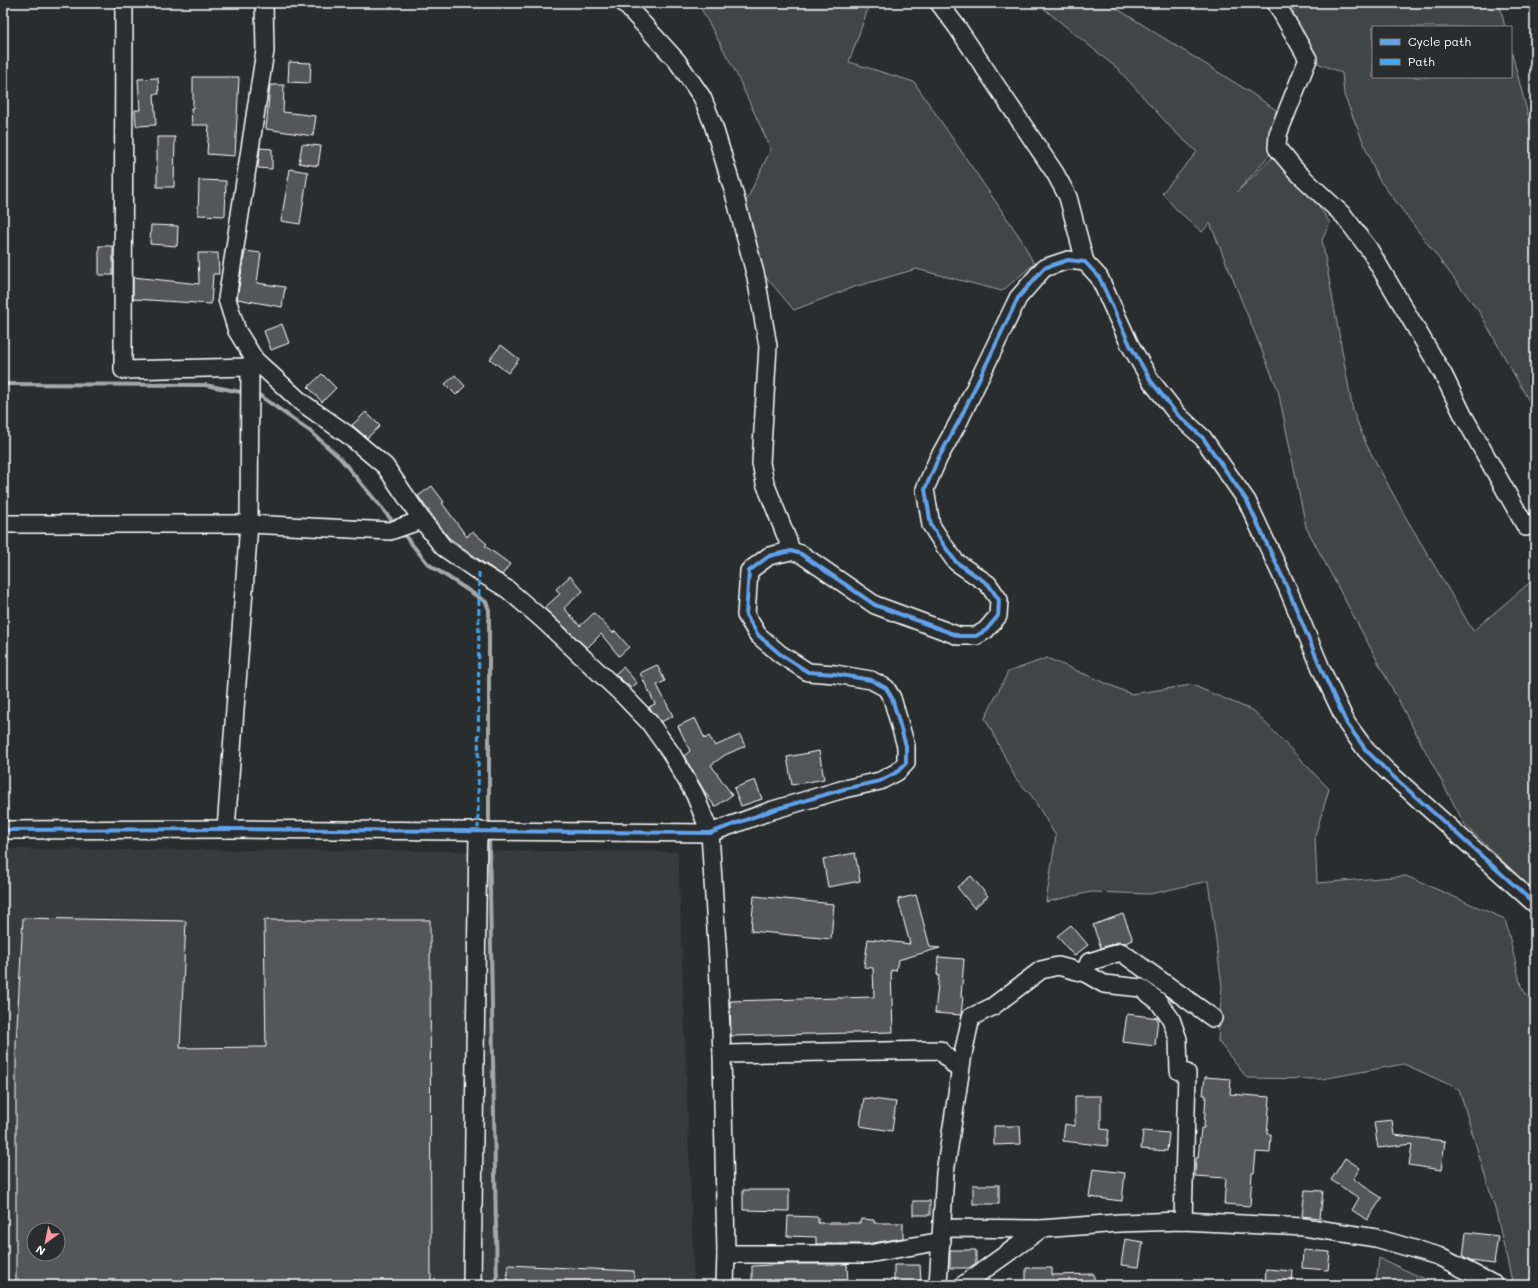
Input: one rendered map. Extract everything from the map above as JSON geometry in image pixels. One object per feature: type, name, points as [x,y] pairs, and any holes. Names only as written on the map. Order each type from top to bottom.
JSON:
[{"type":"street","points":[[124,3],[123,370],[252,363]]},
{"type":"street","points":[[264,3],[265,51],[227,298],[237,331],[252,363],[301,402],[348,435],[385,466],[417,521],[443,547],[507,589],[539,616],[623,695],[648,722],[671,753],[695,795],[710,833],[722,1054],[726,1254],[725,1285]]},
{"type":"street","points":[[624,3],[677,61],[702,97],[713,124],[732,186],[756,277],[768,346],[761,463],[765,483],[791,551]]},
{"type":"street","points":[[940,3],[1055,173],[1068,197],[1086,262],[1099,277],[1130,345],[1151,381],[1177,414],[1203,438],[1247,501],[1288,587],[1323,673],[1347,724],[1366,750],[1386,770],[1535,904]]},
{"type":"street","points":[[1276,3],[1308,59],[1278,134],[1277,148],[1297,172],[1344,216],[1369,248],[1443,374],[1463,415],[1526,527]]},
{"type":"street","points":[[3,830],[498,830],[710,833],[773,810],[844,789],[880,781],[897,772],[906,763],[906,746],[892,698],[886,688],[871,680],[835,674],[808,672],[780,654],[758,634],[746,615],[749,571],[769,556],[791,551],[801,554],[812,561],[875,605],[959,636],[976,636],[986,630],[998,616],[999,600],[988,584],[956,562],[943,544],[931,525],[925,489],[938,459],[960,421],[1018,298],[1044,268],[1068,260],[1086,262]]},
{"type":"street","points":[[226,829],[249,524],[250,384],[252,363]]},
{"type":"street","points":[[3,524],[249,524],[390,531],[417,521]]},
{"type":"street","points":[[472,1285],[478,830]]},
{"type":"street","points":[[1084,973],[1089,962],[1121,952],[1213,1018]]},
{"type":"street","points":[[938,1285],[945,1173],[960,1071],[970,1018],[992,1008],[1041,970],[1058,966],[1084,973],[1104,984],[1141,988],[1158,1001],[1171,1019],[1178,1039],[1179,1071],[1187,1073],[1183,1221]]},
{"type":"street","points":[[722,1054],[940,1050],[960,1071]]},
{"type":"street","points":[[726,1254],[868,1254],[942,1234],[1183,1221],[1304,1227],[1376,1238],[1438,1256],[1495,1285]]},
{"type":"street","points":[[963,1285],[1041,1229]]},
{"type":"shaded area","points":[[698,3],[870,3],[849,62],[914,82],[1021,239],[1034,264],[1002,291],[916,269],[851,288],[794,310],[761,271],[739,216],[771,149],[735,71]]},
{"type":"shaded area","points":[[1041,3],[1108,3],[1276,110],[1271,153],[1237,192],[1279,151],[1297,172],[1330,223],[1322,240],[1353,411],[1366,444],[1405,516],[1473,631],[1535,578],[1535,886],[1529,886],[1465,825],[1306,527],[1278,390],[1210,223],[1202,232],[1177,210],[1162,193],[1197,152],[1174,131],[1118,69],[1043,8]]},
{"type":"shaded area","points":[[1295,3],[1499,3],[1505,26],[1372,26],[1372,78],[1512,78],[1512,54],[1535,142],[1535,412],[1480,313],[1378,178],[1344,95],[1342,73],[1308,59],[1290,26]]},
{"type":"shaded area","points":[[1047,658],[1131,694],[1192,685],[1254,711],[1329,789],[1315,836],[1317,883],[1406,876],[1505,919],[1521,986],[1535,1008],[1535,1285],[1519,1285],[1512,1281],[1496,1212],[1459,1089],[1404,1064],[1322,1079],[1247,1078],[1218,1041],[1222,986],[1208,881],[1150,894],[1091,892],[1046,902],[1056,836],[1031,795],[1016,779],[985,718],[1008,672]]},
{"type":"shaded area","points":[[3,849],[678,852],[694,1285],[3,1285]]},
{"type":"shaded area","points":[[1379,1258],[1427,1280],[1425,1285],[1376,1285]]},
{"type":"building","points":[[289,62],[311,63],[310,83],[288,82]]},
{"type":"building","points":[[193,77],[239,77],[235,156],[207,154],[209,125],[192,125],[191,108],[193,108]]},
{"type":"building","points":[[158,78],[159,94],[154,94],[156,125],[136,126],[135,110],[140,110],[138,79]]},
{"type":"building","points":[[270,85],[284,85],[283,112],[316,116],[313,136],[266,129]]},
{"type":"building","points":[[157,137],[175,137],[174,187],[157,187]]},
{"type":"building","points":[[302,144],[321,146],[318,166],[299,163]]},
{"type":"building","points":[[260,148],[272,149],[272,169],[258,168]]},
{"type":"building","points":[[290,169],[308,172],[300,224],[281,221]]},
{"type":"building","points":[[199,180],[226,181],[225,216],[198,215]]},
{"type":"building","points":[[151,225],[178,226],[177,246],[150,244]]},
{"type":"building","points":[[99,246],[113,246],[113,275],[99,275]]},
{"type":"building","points":[[245,251],[261,253],[257,283],[285,287],[282,307],[237,299]]},
{"type":"building","points":[[198,253],[218,253],[219,274],[213,274],[211,304],[133,299],[133,277],[199,284]]},
{"type":"building","points":[[282,324],[289,343],[271,350],[264,331]]},
{"type":"building","points":[[501,345],[519,359],[508,373],[490,359]]},
{"type":"building","points":[[322,374],[336,388],[322,402],[308,387]]},
{"type":"building","points":[[455,375],[465,386],[456,395],[445,384]]},
{"type":"building","points":[[366,412],[380,426],[367,438],[352,425]]},
{"type":"building","points":[[432,486],[444,502],[442,503],[467,537],[472,531],[487,544],[485,546],[510,564],[502,575],[448,537],[418,496]]},
{"type":"building","points":[[570,576],[583,591],[564,608],[580,626],[594,613],[613,633],[615,631],[629,647],[619,656],[601,634],[587,648],[544,608],[560,594],[556,589]]},
{"type":"building","points":[[657,665],[665,681],[657,685],[673,716],[661,722],[649,707],[655,704],[640,673]]},
{"type":"building","points":[[623,667],[637,683],[631,688],[615,674]]},
{"type":"building","points":[[695,718],[705,739],[709,736],[715,746],[740,735],[745,746],[725,755],[711,765],[732,795],[715,807],[684,756],[690,751],[678,726]]},
{"type":"building","points":[[819,751],[824,779],[792,785],[787,757]]},
{"type":"building","points":[[755,780],[762,799],[741,806],[734,788]]},
{"type":"building","points":[[855,853],[860,881],[828,887],[823,859]]},
{"type":"building","points":[[971,876],[988,896],[974,908],[957,887]]},
{"type":"building","points":[[916,895],[930,947],[940,948],[898,960],[896,971],[891,970],[893,1032],[731,1036],[730,1001],[874,997],[873,968],[864,967],[868,939],[910,944],[898,899]]},
{"type":"building","points":[[754,896],[834,904],[831,939],[751,931]]},
{"type":"building","points":[[1123,914],[1133,940],[1125,943],[1118,942],[1101,948],[1093,925]]},
{"type":"building","points":[[23,918],[186,921],[180,1048],[266,1047],[264,920],[430,920],[431,1285],[16,1285],[16,1044]]},
{"type":"building","points":[[1071,925],[1088,945],[1074,956],[1057,936]]},
{"type":"building","points":[[938,957],[964,959],[961,1015],[935,1013],[939,975],[937,975]]},
{"type":"building","points":[[1127,1014],[1158,1018],[1155,1046],[1123,1042]]},
{"type":"building","points":[[1205,1077],[1231,1079],[1230,1094],[1270,1097],[1267,1134],[1271,1134],[1270,1153],[1256,1152],[1254,1173],[1252,1173],[1250,1206],[1224,1204],[1226,1178],[1195,1176],[1196,1158],[1198,1158],[1201,1128],[1204,1128],[1206,1095],[1203,1095]]},
{"type":"building","points":[[1075,1096],[1101,1096],[1101,1129],[1109,1130],[1107,1146],[1063,1141],[1065,1124],[1075,1126]]},
{"type":"building","points":[[864,1098],[896,1102],[892,1131],[860,1126]]},
{"type":"building","points":[[1392,1120],[1394,1135],[1445,1141],[1441,1170],[1409,1165],[1412,1144],[1378,1148],[1374,1122]]},
{"type":"building","points":[[994,1126],[1020,1126],[1021,1144],[994,1145]]},
{"type":"building","points":[[1143,1131],[1169,1133],[1167,1151],[1141,1149]]},
{"type":"building","points":[[1345,1158],[1360,1168],[1353,1179],[1382,1198],[1367,1220],[1352,1210],[1359,1198],[1331,1180]]},
{"type":"building","points":[[1093,1169],[1125,1173],[1122,1201],[1089,1197]]},
{"type":"building","points":[[973,1185],[999,1185],[999,1204],[973,1204]]},
{"type":"building","points":[[743,1190],[789,1190],[789,1211],[743,1210]]},
{"type":"building","points":[[1305,1190],[1323,1191],[1320,1218],[1302,1216]]},
{"type":"building","points":[[913,1201],[930,1201],[930,1215],[913,1215]]},
{"type":"building","points":[[788,1216],[818,1217],[818,1223],[860,1223],[861,1219],[874,1220],[874,1223],[903,1223],[903,1238],[867,1244],[816,1244],[816,1237],[787,1236]]},
{"type":"building","points":[[1466,1232],[1498,1236],[1494,1264],[1470,1261],[1463,1257]]},
{"type":"building","points":[[1125,1239],[1143,1242],[1139,1267],[1121,1265]]},
{"type":"building","points":[[950,1250],[976,1250],[976,1263],[969,1268],[950,1268]]},
{"type":"building","points":[[1303,1250],[1330,1252],[1328,1270],[1302,1268]]},
{"type":"building","points":[[788,1264],[847,1264],[848,1285],[752,1285],[752,1266]]},
{"type":"building","points":[[508,1265],[634,1271],[634,1285],[507,1285]]},
{"type":"building","points":[[894,1265],[920,1265],[921,1283],[894,1283]]},
{"type":"building","points":[[1026,1268],[1052,1268],[1052,1275],[1094,1274],[1094,1285],[1026,1285]]},
{"type":"building","points":[[1266,1269],[1293,1271],[1292,1285],[1265,1285]]},
{"type":"waterway","points":[[3,384],[205,385],[246,393]]},
{"type":"waterway","points":[[253,394],[259,395],[310,431],[340,458],[395,524]]},
{"type":"waterway","points":[[401,531],[428,564],[486,602],[489,610],[489,827]]},
{"type":"waterway","points":[[489,835],[497,1285]]},
{"type":"marked path","points":[[478,830],[479,572]]},
{"type":"cycle path","points":[[3,830],[226,829],[710,833],[773,810],[844,789],[880,781],[897,772],[906,763],[906,746],[892,698],[886,688],[871,680],[835,674],[808,672],[780,654],[758,635],[746,615],[749,571],[769,556],[791,551],[801,554],[875,605],[959,636],[976,636],[986,630],[998,616],[999,600],[988,584],[956,562],[943,544],[931,525],[925,489],[938,459],[959,421],[1018,298],[1044,268],[1068,260],[1085,262],[1099,277],[1130,345],[1151,381],[1177,414],[1203,438],[1247,501],[1287,587],[1323,673],[1347,724],[1366,750],[1386,770],[1535,904]]}]
